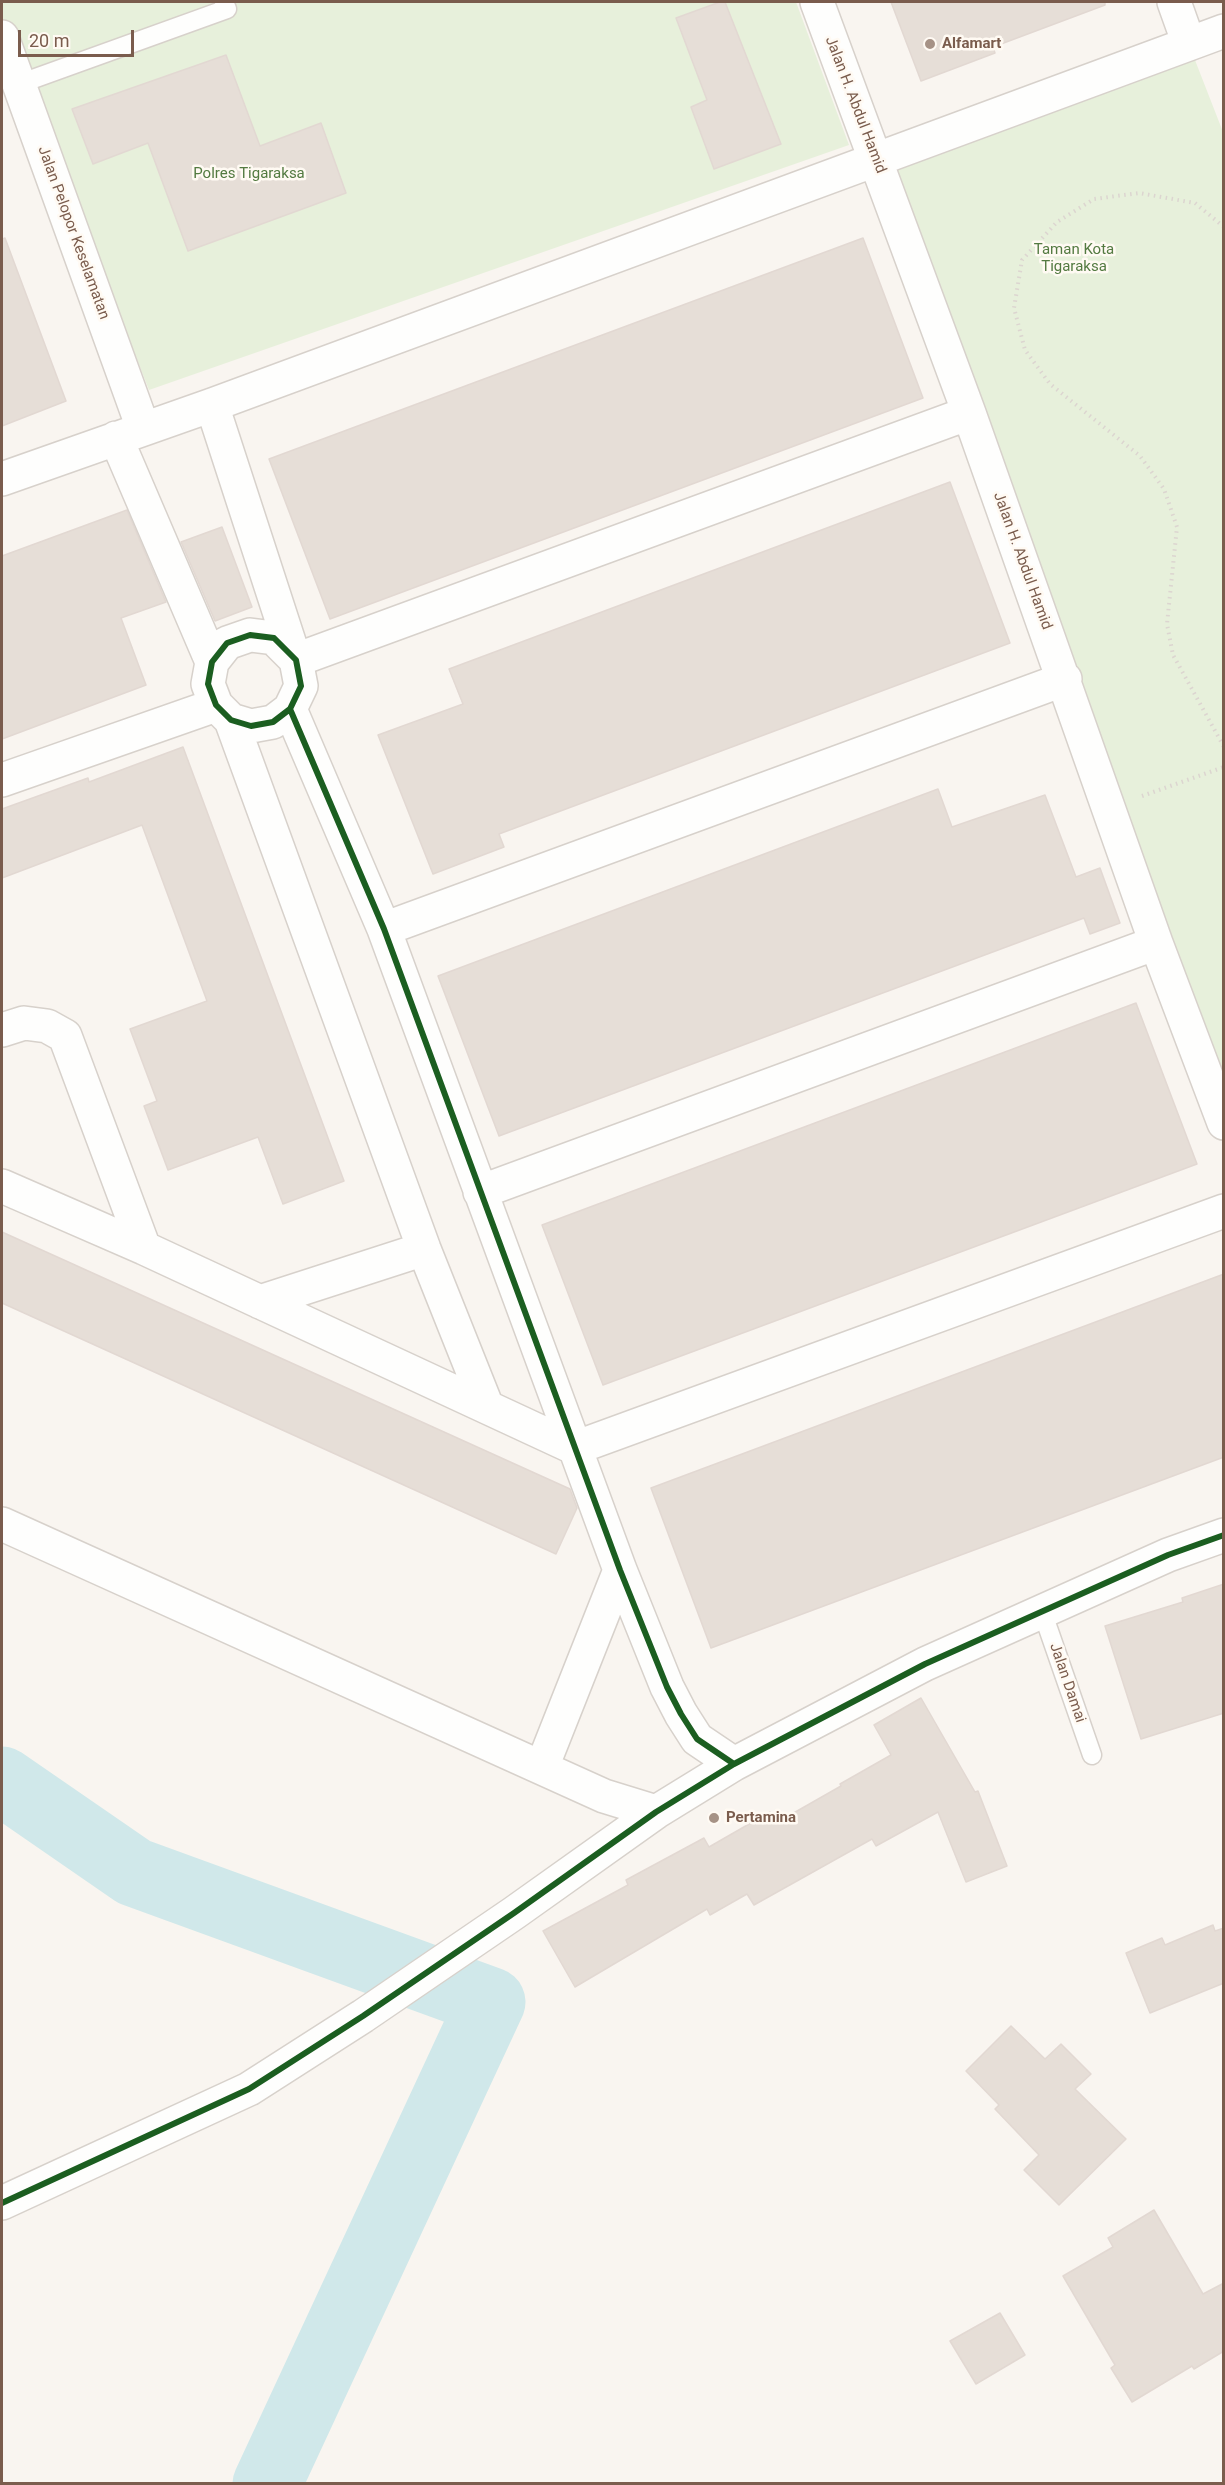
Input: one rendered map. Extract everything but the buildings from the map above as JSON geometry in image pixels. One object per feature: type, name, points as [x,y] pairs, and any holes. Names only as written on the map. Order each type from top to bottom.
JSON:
[{"type":"street","name":"Jalan H. Abdul Hamid","points":[[816,2],[969,413],[1065,679],[1156,943],[1224,1123]]},
{"type":"street","points":[[1174,2],[1189,44]]},
{"type":"street","points":[[2,478],[212,405],[1224,31]]},
{"type":"street","name":"Jalan Pelopor Keselamatan","points":[[2,37],[130,433],[212,663]]},
{"type":"street","points":[[2,780],[223,712],[252,726],[273,722],[290,709],[301,686],[294,657],[212,405]]},
{"type":"street","points":[[294,657],[969,413]]},
{"type":"street","points":[[294,657],[274,638],[250,634],[227,643],[212,663],[208,684],[223,712],[424,1249],[488,1407]]},
{"type":"street","points":[[384,929],[1065,679]]},
{"type":"street","points":[[290,709],[384,929],[620,1570],[667,1687],[697,1739],[734,1764]]},
{"type":"street","points":[[480,1192],[1156,943]]},
{"type":"street","points":[[2,1030],[24,1023],[47,1026],[65,1036],[144,1248]]},
{"type":"street","points":[[2,1186],[144,1248],[575,1448],[1224,1211]]},
{"type":"street","points":[[260,1302],[424,1249]]},
{"type":"street","points":[[2,1524],[604,1796],[656,1812]]},
{"type":"street","points":[[2,2203],[249,2089],[363,2016],[656,1812],[734,1764],[925,1664],[1168,1555],[1224,1535]]},
{"type":"street","points":[[542,1767],[620,1570]]},
{"type":"lane","points":[[19,84],[227,9],[224,2]]},
{"type":"lane","name":"Jalan Damai","points":[[1042,1611],[1092,1755]]},
{"type":"path","points":[[1224,227],[1195,203],[1139,193],[1094,199],[1057,222],[1022,260],[1014,308],[1025,350],[1050,384],[1140,456],[1164,489],[1177,527],[1167,624],[1173,656],[1224,747]]},
{"type":"path","points":[[1110,807],[1224,767]]},
{"type":"green space","name":"Polres Tigaraksa","points":[[2,2],[796,2],[849,145],[149,390],[2,17]]},
{"type":"green space","name":"Taman Kota Tigaraksa","points":[[1193,55],[1223,132],[1223,1112],[880,167]]},
{"type":"waterway","points":[[2,1781],[134,1872],[491,2002],[267,2484]]},
{"type":"cycle path","points":[[290,709],[273,722],[251,726],[231,720],[216,705],[208,684],[212,662],[227,643],[250,635],[274,638],[296,660],[301,686],[290,709],[384,929],[620,1570],[667,1687],[681,1714],[697,1739],[734,1764]]},
{"type":"cycle path","points":[[2,2203],[249,2089],[363,2016],[656,1812],[734,1764],[925,1664],[1168,1555],[1224,1535]]},
{"type":"place","name":"Alfamart","points":[[930,44]]},
{"type":"place","name":"Pertamina","points":[[714,1818]]}]
